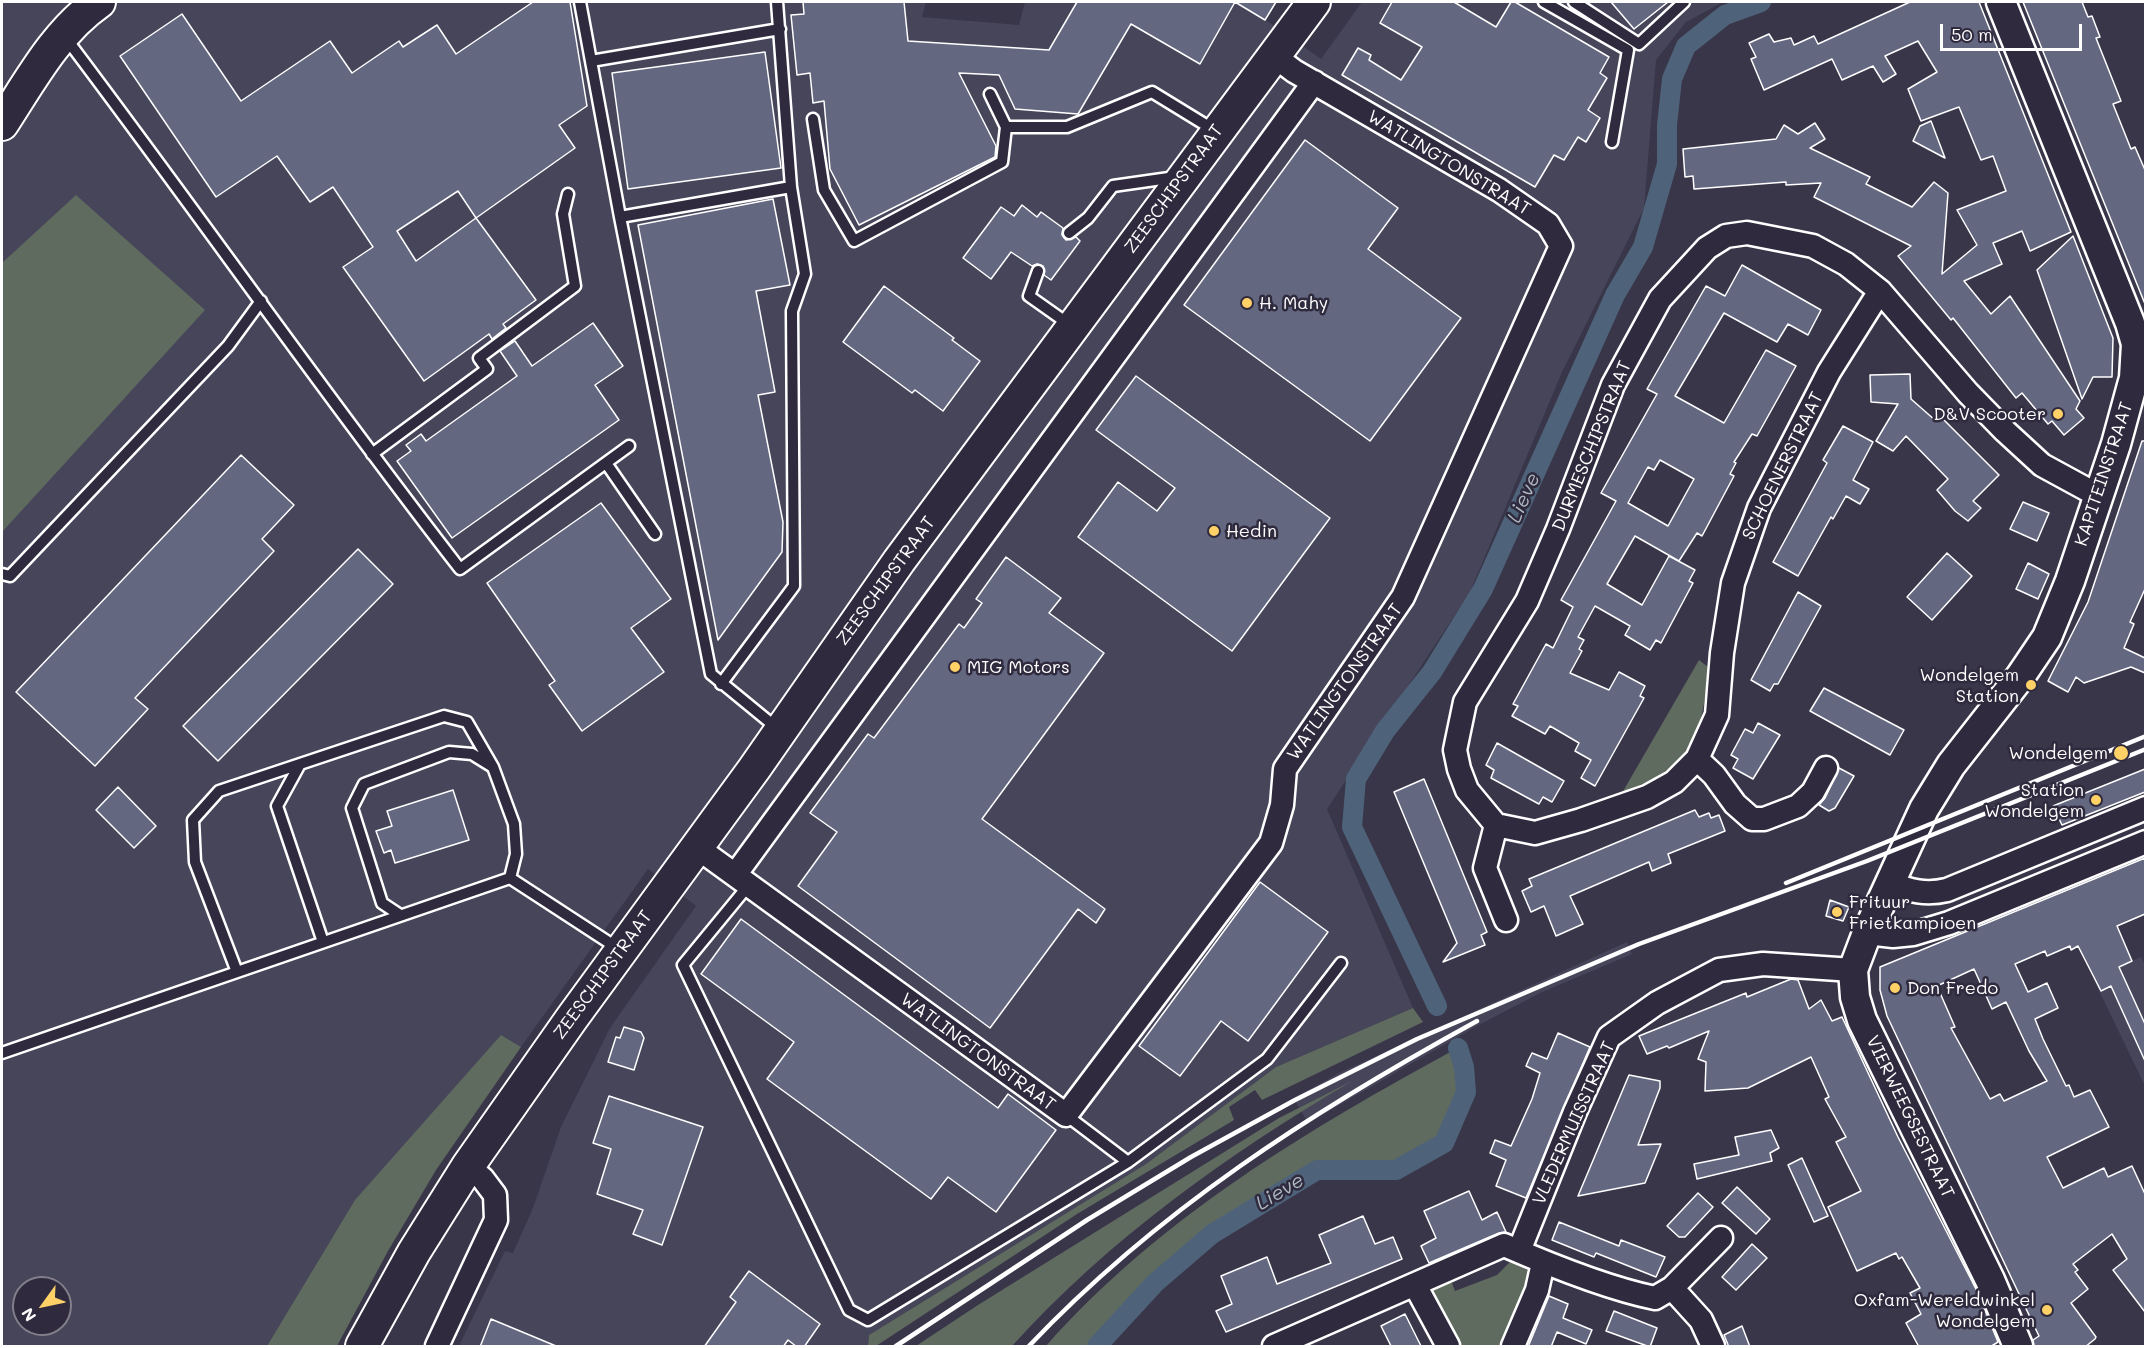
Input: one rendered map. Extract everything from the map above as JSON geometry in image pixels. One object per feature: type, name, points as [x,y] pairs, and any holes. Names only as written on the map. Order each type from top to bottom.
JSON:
[{"type":"main road","points":[[2,124],[63,34],[82,14],[99,2]]},
{"type":"main road","name":"ZEESCHIPSTRAAT","points":[[362,1347],[414,1252],[468,1166],[899,561],[1314,2]]},
{"type":"street","name":"KAPITEINSTRAAT","points":[[1890,883],[1936,787],[2047,637],[2140,379],[2136,344],[2130,323],[2001,2]]},
{"type":"street","name":"WATLINGTONSTRAAT","points":[[695,846],[1066,1115],[1271,843],[1282,805],[1285,769],[1403,597],[1561,246],[1548,224],[1499,190],[1273,56]]},
{"type":"street","points":[[742,880],[1314,82]]},
{"type":"street","name":"DURMESCHIPSTRAAT","points":[[1496,825],[1467,790],[1459,769],[1455,750],[1458,727],[1466,702],[1527,601],[1558,529],[1613,385],[1660,299],[1707,248],[1726,236],[1748,233],[1813,246],[1846,264],[1880,291],[1968,393],[2005,431],[2042,465],[2098,496]]},
{"type":"street","name":"SCHOENERSTRAAT","points":[[1496,825],[1534,833],[1573,823],[1647,797],[1674,782],[1697,759],[1717,715],[1722,653],[1733,583],[1759,508],[1829,372],[1880,291]]},
{"type":"street","points":[[1697,759],[1714,775],[1735,804],[1752,819],[1764,819],[1798,806],[1813,792],[1826,768]]},
{"type":"street","points":[[1890,883],[1911,891],[1932,894],[1947,890],[2145,808]]},
{"type":"street","points":[[1496,825],[1485,868],[1506,921]]},
{"type":"street","points":[[1867,933],[1893,936],[1913,934],[1949,923],[2145,842]]},
{"type":"street","name":"VIERWEEGSESTRAAT","points":[[1890,883],[1853,970],[1855,997],[1862,1020],[1990,1280],[2018,1347]]},
{"type":"street","name":"VLEDERMUISSTRAAT","points":[[1519,1251],[1575,1112],[1609,1037],[1657,1003],[1719,970],[1763,964],[1793,964],[1853,970]]},
{"type":"street","points":[[437,1347],[496,1220],[495,1196],[483,1179],[468,1166]]},
{"type":"street","points":[[1274,1347],[1504,1245],[1544,1263],[1626,1292],[1655,1298],[1672,1288],[1721,1238]]},
{"type":"street","points":[[1513,1347],[1537,1290],[1544,1263]]},
{"type":"street","points":[[1415,1285],[1448,1347]]},
{"type":"street","points":[[1672,1288],[1701,1320],[1713,1347]]},
{"type":"lane","points":[[580,2],[620,218],[711,674],[780,731]]},
{"type":"lane","points":[[721,684],[794,586],[792,311],[805,274],[791,187],[777,2]]},
{"type":"lane","points":[[1544,2],[1628,50],[1612,141]]},
{"type":"lane","points":[[1574,2],[1639,44],[1684,2]]},
{"type":"lane","points":[[591,61],[780,28]]},
{"type":"lane","points":[[63,34],[372,454],[460,569],[629,446]]},
{"type":"lane","points":[[1006,127],[1067,128],[1152,92],[1217,132]]},
{"type":"lane","points":[[813,119],[824,190],[854,241],[1002,162],[1006,127],[990,94]]},
{"type":"lane","points":[[1069,232],[1088,218],[1113,186],[1185,176]]},
{"type":"lane","points":[[620,218],[791,187]]},
{"type":"lane","points":[[372,454],[487,369],[479,358],[575,286],[563,214],[568,194]]},
{"type":"lane","points":[[1038,271],[1029,296],[1073,327]]},
{"type":"lane","points":[[2,574],[10,576],[228,346],[261,302]]},
{"type":"lane","points":[[606,463],[655,534]]},
{"type":"lane","points":[[237,972],[195,862],[193,820],[219,791],[444,716],[467,722],[493,767],[514,824],[516,854],[510,878]]},
{"type":"lane","points":[[400,915],[382,903],[352,808],[364,784],[449,752],[472,754],[493,767]]},
{"type":"lane","points":[[300,764],[277,806],[323,942]]},
{"type":"lane","points":[[2,1053],[510,878]]},
{"type":"lane","points":[[510,878],[621,950]]},
{"type":"lane","points":[[742,880],[683,965],[849,1310],[868,1320],[1128,1162],[1267,1059],[1341,963]]},
{"type":"lane","points":[[1066,1115],[1128,1162]]},
{"type":"shaded area","points":[[2,2],[926,2],[922,17],[1019,25],[1025,2],[1234,2],[1266,20],[1321,59],[1362,2],[1723,2],[1686,22],[1656,60],[1644,208],[1562,372],[1470,592],[1327,809],[1413,1008],[1276,1067],[1146,1164],[869,1335],[868,1346],[459,1346],[505,1251],[513,1253],[533,1208],[561,1127],[610,1028],[696,906],[648,869],[521,1047],[501,1035],[334,1235],[267,1346],[2,1346]]},
{"type":"shaded area","points":[[1627,942],[1632,954],[1540,993],[1475,1027],[1308,1123],[1301,1111],[1341,1087],[1299,1108],[1294,1098],[1339,1073]]},
{"type":"shaded area","points":[[2141,957],[2145,965],[2145,1086],[2093,978]]},
{"type":"green space","points":[[76,195],[205,310],[2,532],[2,263]]},
{"type":"green space","points":[[1699,660],[1708,667],[1706,692],[1697,732],[1690,747],[1665,771],[1622,793]]},
{"type":"green space","points":[[1413,1008],[1423,1022],[1262,1100],[1255,1090],[1229,1107],[1234,1120],[1077,1214],[876,1346],[868,1346],[869,1335],[1146,1164],[1276,1067]]},
{"type":"green space","points":[[501,1035],[521,1047],[436,1170],[388,1251],[337,1346],[267,1346],[355,1200]]},
{"type":"green space","points":[[1458,1048],[1464,1067],[1466,1092],[1444,1143],[1396,1170],[1317,1170],[1212,1234],[1155,1283],[1097,1346],[1046,1346],[1090,1300],[1137,1257],[1238,1179],[1346,1111]]},
{"type":"green space","points":[[1354,1080],[1261,1137],[1172,1200],[1089,1270],[1012,1346],[916,1346],[1279,1118]]},
{"type":"green space","points":[[1510,1262],[1531,1272],[1533,1277],[1503,1346],[1455,1346],[1431,1292],[1435,1284],[1450,1278],[1455,1291],[1497,1275]]},
{"type":"building","points":[[533,2],[570,2],[587,106],[559,125],[575,148],[476,218],[536,300],[503,324],[506,328],[492,339],[489,334],[424,381],[343,267],[373,247],[333,187],[310,202],[277,156],[216,197],[120,56],[182,14],[241,101],[330,41],[352,73],[399,41],[403,47],[437,25],[456,54]],"holes":[[[458,191],[476,218],[416,261],[397,231]]]},
{"type":"building","points":[[803,2],[904,2],[908,41],[1049,50],[1077,2],[1235,2],[1200,64],[1131,24],[1078,114],[1015,109],[999,75],[959,73],[996,146],[995,157],[859,225],[830,169],[824,101],[813,103],[810,73],[797,75],[791,15],[804,14]]},
{"type":"building","points":[[1235,2],[1276,2],[1265,20]]},
{"type":"building","points":[[1392,2],[1454,2],[1496,27],[1511,2],[1515,2],[1609,57],[1600,73],[1607,78],[1588,110],[1600,118],[1586,142],[1578,137],[1564,160],[1554,155],[1535,187],[1342,75],[1358,48],[1371,55],[1369,60],[1401,80],[1422,47],[1380,23]]},
{"type":"building","points":[[1611,2],[1668,2],[1634,29]]},
{"type":"building","points":[[1910,2],[1979,2],[2071,232],[2030,251],[2022,231],[1993,243],[2002,264],[1964,281],[1991,314],[2010,296],[2080,401],[2076,409],[2084,418],[2064,435],[2052,421],[2048,424],[2022,393],[2016,398],[1953,318],[1951,320],[1898,256],[1911,246],[1814,197],[1821,183],[1786,185],[1786,182],[1694,189],[1693,176],[1685,177],[1683,149],[1776,139],[1784,125],[1798,134],[1815,123],[1825,139],[1810,148],[1870,177],[1866,184],[1912,207],[1934,182],[1948,193],[1942,274],[1977,245],[1957,210],[2006,191],[1993,156],[1981,160],[1959,107],[1921,121],[1908,89],[1937,72],[1918,41],[1885,56],[1896,74],[1883,82],[1873,66],[1842,80],[1832,59],[1764,90],[1751,59],[1756,57],[1749,43],[1769,34],[1774,42],[1791,38],[1794,45],[1814,36],[1818,44]]},
{"type":"building","points":[[2023,2],[2082,2],[2088,17],[2092,16],[2100,37],[2096,38],[2121,101],[2113,104],[2131,149],[2135,147],[2145,170],[2145,304]]},
{"type":"building","points":[[765,52],[781,168],[628,189],[612,73]]},
{"type":"building","points":[[1931,121],[1945,158],[1913,141],[1920,126]]},
{"type":"building","points":[[1305,140],[1398,208],[1368,249],[1461,318],[1370,441],[1184,305]]},
{"type":"building","points":[[773,199],[790,285],[756,291],[775,392],[758,395],[783,522],[782,552],[718,640],[638,225]]},
{"type":"building","points":[[1022,205],[1037,217],[1041,212],[1063,228],[1062,235],[1066,240],[1076,237],[1080,241],[1051,280],[1044,275],[1043,266],[1037,264],[1032,266],[1011,252],[991,279],[963,258],[1001,207],[1014,216]]},
{"type":"building","points":[[2073,236],[2113,338],[2112,377],[2093,377],[2082,399],[2037,270]]},
{"type":"building","points":[[1742,265],[1821,310],[1808,335],[1788,324],[1777,342],[1724,313],[1675,396],[1724,423],[1766,350],[1796,366],[1757,436],[1752,434],[1734,462],[1736,463],[1730,474],[1734,476],[1702,536],[1697,533],[1679,561],[1635,536],[1607,584],[1642,605],[1669,556],[1695,570],[1689,581],[1693,583],[1661,643],[1656,640],[1650,650],[1625,635],[1630,626],[1595,606],[1578,637],[1584,640],[1579,649],[1582,651],[1570,673],[1609,690],[1619,672],[1645,686],[1640,696],[1644,698],[1595,786],[1581,778],[1591,760],[1575,751],[1579,743],[1550,726],[1545,734],[1512,716],[1518,706],[1513,704],[1546,644],[1553,648],[1573,607],[1561,600],[1616,501],[1601,493],[1657,394],[1647,389],[1706,286],[1725,296]],"holes":[[[1660,460],[1694,479],[1668,526],[1628,503],[1648,467],[1654,470]]]},
{"type":"building","points":[[884,286],[954,338],[952,340],[980,361],[943,411],[915,390],[912,393],[843,342]]},
{"type":"building","points":[[593,323],[623,366],[595,385],[619,420],[452,538],[397,461],[411,451],[406,445],[421,434],[426,441],[517,376],[500,351],[515,341],[532,366]]},
{"type":"building","points":[[1910,374],[1911,399],[1936,421],[1941,417],[1999,475],[1973,501],[1981,508],[1968,521],[1955,511],[1937,490],[1948,479],[1906,436],[1893,451],[1876,441],[1898,404],[1871,402],[1870,375]]},
{"type":"building","points":[[1136,376],[1330,518],[1232,651],[1078,537],[1118,482],[1157,511],[1175,488],[1096,430]]},
{"type":"building","points":[[1843,426],[1873,442],[1853,480],[1869,489],[1860,504],[1846,496],[1833,519],[1831,517],[1798,576],[1773,562],[1827,463],[1823,460]]},
{"type":"building","points":[[2142,441],[2145,441],[2145,589],[2130,622],[2134,624],[2124,648],[2145,658],[2145,673],[2131,667],[2084,683],[2076,677],[2068,692],[2048,681],[2088,602]]},
{"type":"building","points":[[241,455],[294,505],[262,539],[274,551],[135,698],[148,709],[95,766],[16,692]]},
{"type":"building","points":[[2023,502],[2049,513],[2037,541],[2010,529]]},
{"type":"building","points":[[601,503],[671,599],[631,628],[664,672],[582,731],[549,685],[555,681],[487,583]]},
{"type":"building","points":[[358,549],[393,584],[218,761],[183,726]]},
{"type":"building","points":[[1947,553],[1972,576],[1932,620],[1907,597]]},
{"type":"building","points":[[1006,557],[1061,598],[1049,613],[1104,653],[982,819],[1105,909],[1096,923],[1078,909],[990,1028],[798,886],[837,832],[810,813],[868,734],[874,738],[959,624],[964,628],[982,603],[976,599]]},
{"type":"building","points":[[2028,563],[2049,574],[2038,599],[2016,589]]},
{"type":"building","points":[[1798,592],[1821,606],[1778,684],[1774,684],[1770,691],[1751,680]]},
{"type":"building","points":[[1824,688],[1904,730],[1890,755],[1810,711]]},
{"type":"building","points":[[1758,723],[1780,735],[1753,779],[1733,768],[1738,759],[1731,755],[1745,729],[1753,733]]},
{"type":"building","points":[[1497,743],[1564,781],[1552,802],[1543,797],[1539,804],[1491,778],[1494,770],[1486,765]]},
{"type":"building","points":[[1839,768],[1854,776],[1835,808],[1829,811],[1819,805],[1825,798]]},
{"type":"building","name":"Station Wondelgem","points":[[2145,769],[2145,792],[2062,825],[2053,806]]},
{"type":"building","points":[[1424,779],[1487,932],[1481,935],[1485,945],[1443,962],[1457,943],[1394,792]]},
{"type":"building","points":[[118,787],[156,826],[134,848],[96,810]]},
{"type":"building","points":[[453,790],[469,840],[395,863],[391,850],[384,853],[376,831],[392,826],[387,811]]},
{"type":"building","points":[[1695,810],[1699,817],[1709,813],[1711,818],[1719,815],[1725,831],[1668,854],[1671,863],[1652,871],[1649,862],[1570,896],[1583,924],[1556,936],[1544,906],[1531,912],[1522,891],[1532,886],[1529,879]]},
{"type":"building","points":[[2145,858],[2145,914],[2117,926],[2132,961],[2119,967],[2145,1024],[2145,1061],[2111,986],[2101,991],[2078,946],[2071,950],[2070,946],[2047,956],[2045,951],[2015,964],[2028,992],[2047,983],[2058,1008],[2035,1019],[2043,1039],[2066,1086],[2069,1085],[2074,1097],[2090,1090],[2109,1127],[2047,1157],[2063,1188],[2104,1168],[2108,1177],[2132,1166],[2145,1194],[2145,1312],[2113,1270],[2127,1259],[2112,1234],[2073,1264],[2078,1270],[2075,1272],[2088,1289],[2071,1303],[2096,1337],[2095,1339],[2085,1347],[2034,1347],[2033,1340],[2039,1336],[1887,1016],[1880,990],[1880,967]],"holes":[[[1974,969],[1992,1009],[2006,1002],[2029,1051],[2047,1081],[2004,1101],[2000,1094],[1990,1099],[1951,1028],[1955,1027],[1937,986]]]},
{"type":"building","points":[[1260,882],[1328,932],[1248,1041],[1221,1021],[1180,1076],[1139,1046]]},
{"type":"building","name":"Frituur Frietkampioen","points":[[1830,900],[1849,907],[1843,921],[1826,916]]},
{"type":"building","points":[[741,919],[998,1108],[1008,1094],[1056,1130],[996,1212],[948,1177],[931,1199],[767,1079],[794,1042],[701,974]]},
{"type":"building","points":[[1791,979],[1798,980],[1809,1009],[1821,1000],[1832,1021],[1842,1017],[1898,1137],[1978,1293],[1998,1342],[1990,1347],[1919,1347],[1906,1323],[1921,1314],[1910,1293],[1920,1288],[1902,1257],[1899,1259],[1896,1253],[1857,1271],[1828,1207],[1861,1191],[1836,1142],[1846,1137],[1825,1099],[1829,1097],[1811,1057],[1748,1088],[1705,1091],[1706,1062],[1698,1059],[1709,1031],[1669,1048],[1667,1046],[1647,1054],[1639,1036],[1746,993],[1747,997]]},
{"type":"building","points":[[624,1027],[641,1032],[644,1038],[634,1070],[608,1062],[616,1037],[620,1038]]},
{"type":"building","points":[[1558,1033],[1590,1047],[1526,1198],[1496,1186],[1506,1160],[1490,1153],[1495,1140],[1511,1146],[1532,1099],[1540,1073],[1526,1066],[1532,1053],[1547,1059]]},
{"type":"building","points":[[1629,1075],[1660,1081],[1660,1088],[1638,1145],[1661,1144],[1645,1183],[1578,1196]]},
{"type":"building","points":[[609,1096],[703,1127],[662,1245],[633,1234],[643,1210],[597,1194],[611,1149],[593,1143]]},
{"type":"building","points":[[1771,1130],[1779,1148],[1770,1153],[1772,1161],[1697,1179],[1694,1164],[1739,1155],[1735,1137]]},
{"type":"building","points":[[1802,1158],[1828,1216],[1814,1222],[1788,1165]]},
{"type":"building","points":[[1737,1187],[1770,1219],[1756,1234],[1722,1203]]},
{"type":"building","points":[[1469,1191],[1482,1220],[1497,1212],[1506,1232],[1429,1263],[1421,1246],[1436,1238],[1424,1211]]},
{"type":"building","points":[[1698,1193],[1713,1207],[1685,1237],[1679,1237],[1667,1226]]},
{"type":"building","points":[[1363,1216],[1375,1244],[1393,1237],[1402,1259],[1226,1332],[1216,1311],[1232,1304],[1221,1276],[1267,1257],[1277,1284],[1331,1263],[1319,1235]]},
{"type":"building","points":[[1559,1222],[1619,1246],[1621,1240],[1665,1257],[1656,1277],[1596,1253],[1594,1257],[1552,1240]]},
{"type":"building","points":[[1752,1244],[1767,1258],[1736,1290],[1722,1277]]},
{"type":"building","points":[[749,1271],[820,1324],[804,1347],[797,1347],[788,1340],[783,1347],[704,1347],[736,1302],[730,1297]]},
{"type":"building","points":[[1549,1296],[1568,1304],[1563,1318],[1592,1330],[1586,1344],[1557,1332],[1551,1347],[1528,1347]]},
{"type":"building","points":[[1614,1311],[1657,1328],[1650,1347],[1606,1331]]},
{"type":"building","points":[[1405,1314],[1421,1346],[1391,1346],[1381,1326]]},
{"type":"building","points":[[491,1319],[556,1346],[556,1347],[480,1347]]},
{"type":"building","points":[[1742,1326],[1750,1347],[1729,1347],[1724,1335]]},
{"type":"waterway","name":"Lieve","points":[[1437,1006],[1352,827],[1356,779],[1385,731],[1432,672],[1483,589],[1615,295],[1643,247],[1667,164],[1667,125],[1672,79],[1686,46],[1725,15],[1761,2]]},
{"type":"waterway","name":"Lieve","points":[[1097,1346],[1155,1283],[1212,1234],[1317,1170],[1396,1170],[1444,1143],[1466,1092],[1464,1067],[1458,1048]]},
{"type":"railway","points":[[1786,883],[2146,736]]},
{"type":"railway","points":[[896,1346],[1087,1220],[1191,1157],[1295,1100],[1417,1039],[1639,944],[1867,861],[2146,749]]},
{"type":"railway","points":[[1029,1346],[1130,1250],[1240,1166],[1356,1091],[1477,1021]]},
{"type":"place","name":"H. Mahy","points":[[1247,303]]},
{"type":"place","name":"D&V Scooter","points":[[2058,414]]},
{"type":"place","name":"Hedin","points":[[1214,531]]},
{"type":"place","name":"MIG Motors","points":[[955,667]]},
{"type":"place","name":"Wondelgem Station","points":[[2031,685]]},
{"type":"place","name":"Wondelgem","points":[[2121,753]]},
{"type":"place","name":"Station Wondelgem","points":[[2096,800]]},
{"type":"place","name":"Frituur Frietkampioen","points":[[1837,912]]},
{"type":"place","name":"Don Fredo","points":[[1895,988]]},
{"type":"place","name":"Oxfam-Wereldwinkel Wondelgem","points":[[2047,1310]]}]
